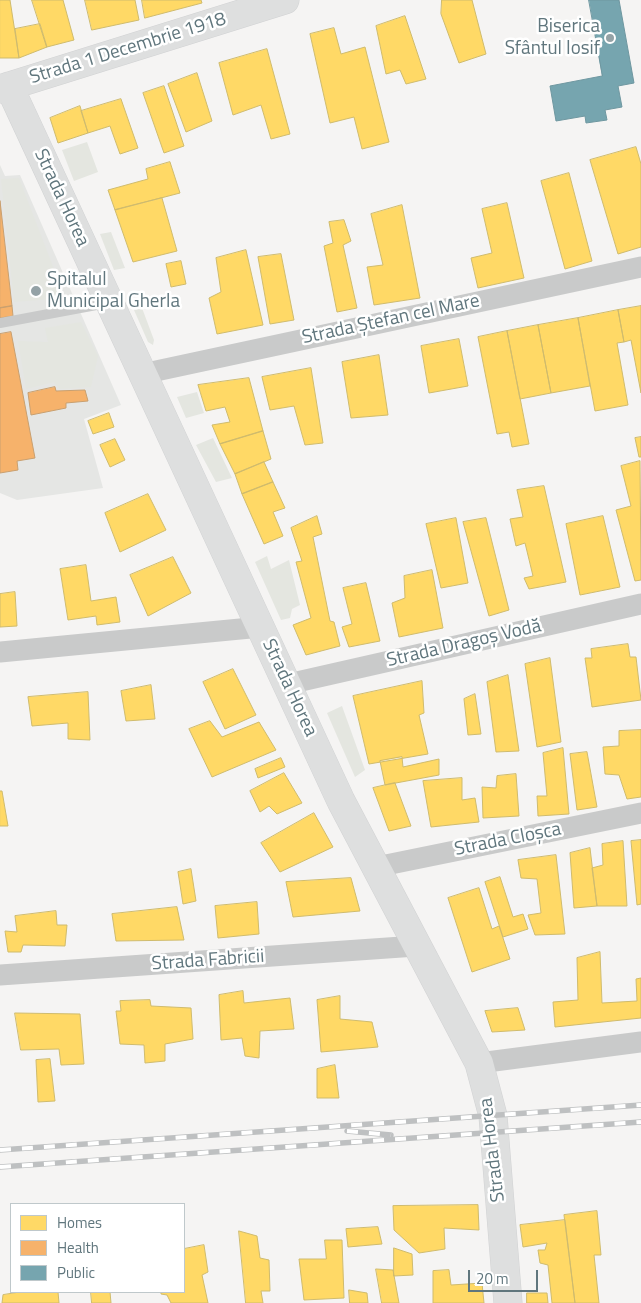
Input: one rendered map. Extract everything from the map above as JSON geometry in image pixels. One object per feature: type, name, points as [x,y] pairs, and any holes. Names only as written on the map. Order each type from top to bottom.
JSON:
[{"type":"street","name":"Strada 1 Decembrie 1918","points":[[5,87],[285,0]]},
{"type":"street","name":"Strada Horea","points":[[5,87],[109,302],[341,801],[479,1063],[493,1116],[508,1303]]},
{"type":"street","name":"Strada Ștefan cel Mare","points":[[142,374],[641,267]]},
{"type":"street","name":"Strada Dragoș Vodă","points":[[288,684],[641,604]]},
{"type":"street","points":[[0,652],[261,627]]},
{"type":"street","name":"Strada Cloșca","points":[[376,867],[641,813]]},
{"type":"street","name":"Strada Fabricii","points":[[0,975],[416,946]]},
{"type":"street","points":[[479,1063],[641,1042]]},
{"type":"lane","points":[[0,323],[109,302]]},
{"type":"shaded area","points":[[87,142],[98,172],[74,181],[62,150]]},
{"type":"shaded area","name":"Spitalul Municipal Gherla","points":[[0,165],[5,176],[20,175],[121,405],[84,419],[103,488],[17,500],[0,493]]},
{"type":"shaded area","points":[[19,178],[65,298],[14,302],[1,179]]},
{"type":"shaded area","points":[[111,232],[125,268],[114,270],[100,234]]},
{"type":"shaded area","points":[[142,308],[154,340],[153,345],[148,342],[134,310]]},
{"type":"shaded area","points":[[81,322],[98,356],[91,387],[60,389],[54,382],[26,389],[18,341],[48,342],[45,328]]},
{"type":"shaded area","points":[[197,392],[204,413],[186,418],[177,397]]},
{"type":"shaded area","points":[[213,438],[232,478],[216,482],[196,445]]},
{"type":"shaded area","points":[[267,556],[271,569],[289,560],[300,605],[292,609],[290,618],[281,620],[255,562]]},
{"type":"shaded area","points":[[342,706],[365,770],[355,777],[327,713]]},
{"type":"building: Homes","points":[[0,0],[10,0],[19,58],[0,58]]},
{"type":"building: Homes","points":[[32,0],[63,0],[74,40],[47,47]]},
{"type":"building: Homes","points":[[85,0],[135,0],[139,20],[92,30]]},
{"type":"building: Homes","points":[[142,0],[201,0],[202,3],[145,18]]},
{"type":"building: Homes","points":[[442,0],[472,0],[486,54],[459,63],[441,14]]},
{"type":"building: Homes","points":[[405,16],[426,79],[406,84],[400,70],[386,74],[376,26]]},
{"type":"building: Homes","points":[[40,24],[47,47],[19,58],[15,29]]},
{"type":"building: Homes","points":[[334,28],[341,54],[365,47],[389,142],[362,149],[354,117],[330,123],[310,34]]},
{"type":"building: Homes","points":[[267,49],[290,134],[271,139],[261,105],[233,115],[219,63]]},
{"type":"building: Homes","points":[[197,73],[212,121],[186,132],[168,84]]},
{"type":"building: Homes","points":[[164,86],[184,146],[164,153],[143,93]]},
{"type":"building: Homes","points":[[121,99],[138,148],[120,154],[110,126],[88,133],[81,111]]},
{"type":"building: Homes","points":[[80,106],[88,133],[58,143],[50,118]]},
{"type":"building: Homes","points":[[636,147],[641,164],[641,247],[618,254],[590,160]]},
{"type":"building: Homes","points":[[170,162],[180,193],[115,210],[108,190],[148,179],[146,169]]},
{"type":"building: Homes","points":[[569,173],[592,261],[565,269],[541,181]]},
{"type":"building: Homes","points":[[162,198],[177,251],[133,262],[115,210]]},
{"type":"building: Homes","points":[[507,203],[524,278],[478,288],[471,258],[492,253],[482,209]]},
{"type":"building: Homes","points":[[402,205],[420,298],[374,305],[367,267],[383,265],[371,214]]},
{"type":"building: Homes","points":[[344,220],[351,241],[343,245],[357,308],[337,312],[324,246],[333,243],[329,222]]},
{"type":"building: Homes","points":[[246,250],[263,325],[217,334],[209,298],[221,292],[216,258]]},
{"type":"building: Homes","points":[[281,254],[294,320],[270,324],[258,257]]},
{"type":"building: Homes","points":[[181,261],[186,284],[171,287],[166,264]]},
{"type":"building: Homes","points":[[641,306],[641,393],[631,340],[624,342],[618,310]]},
{"type":"building: Homes","points":[[618,310],[624,342],[617,343],[628,405],[595,411],[578,318]]},
{"type":"building: Homes","points":[[578,318],[590,386],[551,393],[538,325]]},
{"type":"building: Homes","points":[[538,325],[551,393],[520,399],[507,331]]},
{"type":"building: Homes","points":[[507,331],[529,444],[512,447],[509,432],[497,434],[478,337]]},
{"type":"building: Homes","points":[[459,339],[468,386],[429,393],[421,346]]},
{"type":"building: Homes","points":[[379,355],[388,415],[351,418],[342,362]]},
{"type":"building: Homes","points":[[311,368],[323,443],[305,445],[294,406],[270,410],[262,377]]},
{"type":"building: Homes","points":[[249,378],[263,431],[220,444],[212,425],[230,422],[225,407],[206,411],[198,385]]},
{"type":"building: Homes","points":[[109,413],[114,427],[93,434],[88,421]]},
{"type":"building: Homes","points":[[263,431],[271,459],[235,474],[220,444]]},
{"type":"building: Homes","points":[[641,437],[641,457],[639,457],[635,438]]},
{"type":"building: Homes","points":[[115,439],[125,460],[110,467],[100,445]]},
{"type":"building: Homes","points":[[640,461],[641,580],[635,581],[616,510],[631,506],[621,466]]},
{"type":"building: Homes","points":[[264,462],[273,482],[242,494],[235,474]]},
{"type":"building: Homes","points":[[273,482],[285,508],[273,512],[283,536],[264,544],[242,494]]},
{"type":"building: Homes","points":[[544,486],[566,582],[529,589],[524,578],[533,576],[525,543],[516,546],[510,519],[523,517],[517,490]]},
{"type":"building: Homes","points":[[148,494],[166,530],[120,552],[105,513]]},
{"type":"building: Homes","points":[[317,516],[322,534],[313,537],[330,621],[334,622],[340,646],[306,655],[293,625],[311,618],[296,562],[302,561],[291,528]]},
{"type":"building: Homes","points":[[603,516],[620,587],[580,595],[566,524]]},
{"type":"building: Homes","points":[[456,518],[468,583],[441,588],[426,524]]},
{"type":"building: Homes","points":[[486,518],[509,610],[489,616],[463,522]]},
{"type":"building: Homes","points":[[173,557],[191,593],[148,616],[130,575]]},
{"type":"building: Homes","points":[[86,565],[91,601],[116,597],[120,622],[97,625],[96,616],[68,620],[60,569]]},
{"type":"building: Homes","points":[[432,570],[443,628],[399,637],[392,603],[405,598],[404,576]]},
{"type":"building: Homes","points":[[366,583],[380,641],[349,647],[342,627],[352,624],[343,588]]},
{"type":"building: Homes","points":[[15,592],[17,626],[0,627],[0,594]]},
{"type":"building: Homes","points":[[628,644],[630,657],[636,657],[641,700],[592,707],[585,658],[592,658],[591,649]]},
{"type":"building: Homes","points":[[550,658],[561,742],[537,747],[525,664]]},
{"type":"building: Homes","points":[[233,669],[256,715],[225,729],[203,682]]},
{"type":"building: Homes","points":[[508,675],[519,751],[496,752],[487,682]]},
{"type":"building: Homes","points":[[422,681],[424,713],[419,715],[428,754],[369,764],[353,696]]},
{"type":"building: Homes","points":[[151,685],[155,719],[126,721],[121,691]]},
{"type":"building: Homes","points":[[88,692],[90,740],[68,739],[68,723],[32,726],[28,697]]},
{"type":"building: Homes","points":[[475,694],[481,734],[468,735],[464,699]]},
{"type":"building: Homes","points":[[210,721],[222,737],[259,722],[276,750],[212,777],[189,729]]},
{"type":"building: Homes","points":[[641,730],[641,797],[627,799],[619,775],[605,774],[603,747],[619,746],[619,731]]},
{"type":"building: Homes","points":[[563,748],[569,814],[538,816],[537,796],[547,796],[543,753]]},
{"type":"building: Homes","points":[[587,752],[597,807],[577,810],[570,754]]},
{"type":"building: Homes","points":[[402,757],[403,767],[439,759],[439,775],[385,785],[380,761]]},
{"type":"building: Homes","points":[[281,758],[285,767],[258,778],[255,769]]},
{"type":"building: Homes","points":[[284,773],[302,803],[277,814],[269,806],[260,812],[250,791]]},
{"type":"building: Homes","points":[[516,774],[519,816],[483,818],[482,787],[496,788],[497,776]]},
{"type":"building: Homes","points":[[462,778],[462,800],[475,798],[479,822],[431,827],[423,781]]},
{"type":"building: Homes","points":[[395,783],[411,826],[389,831],[373,788]]},
{"type":"building: Homes","points":[[0,791],[2,791],[8,826],[0,826]]},
{"type":"building: Homes","points":[[314,813],[333,847],[280,872],[261,843]]},
{"type":"building: Homes","points":[[641,840],[641,904],[637,905],[631,841]]},
{"type":"building: Homes","points":[[623,841],[627,906],[597,906],[592,868],[603,865],[602,844]]},
{"type":"building: Homes","points":[[590,848],[597,906],[574,908],[570,853]]},
{"type":"building: Homes","points":[[556,855],[565,934],[535,935],[528,915],[541,913],[537,879],[521,878],[518,860]]},
{"type":"building: Homes","points":[[191,869],[196,901],[183,904],[178,872]]},
{"type":"building: Homes","points":[[500,877],[513,917],[523,914],[528,929],[503,937],[485,882]]},
{"type":"building: Homes","points":[[351,878],[360,911],[293,917],[286,882]]},
{"type":"building: Homes","points":[[479,888],[492,929],[499,926],[510,959],[472,972],[448,898]]},
{"type":"building: Homes","points":[[257,902],[259,934],[218,938],[215,906]]},
{"type":"building: Homes","points":[[177,907],[184,940],[116,941],[112,914]]},
{"type":"building: Homes","points":[[56,911],[57,925],[67,925],[65,946],[23,945],[21,952],[8,952],[5,931],[17,932],[15,916]]},
{"type":"building: Homes","points":[[600,952],[602,1003],[637,1001],[636,979],[641,978],[641,1018],[555,1027],[553,1002],[578,1000],[577,958]]},
{"type":"building: Homes","points":[[243,991],[244,1003],[290,998],[294,1029],[260,1031],[259,1058],[245,1056],[242,1038],[221,1040],[219,995]]},
{"type":"building: Homes","points":[[340,996],[340,1019],[372,1022],[378,1047],[321,1052],[317,1000]]},
{"type":"building: Homes","points":[[150,1000],[151,1006],[191,1008],[193,1039],[165,1044],[165,1061],[145,1063],[144,1045],[120,1044],[116,1011],[121,1011],[120,1001]]},
{"type":"building: Homes","points":[[518,1008],[525,1030],[492,1032],[485,1011]]},
{"type":"building: Homes","points":[[15,1013],[80,1014],[84,1064],[61,1065],[59,1049],[21,1050]]},
{"type":"building: Homes","points":[[50,1059],[55,1101],[38,1102],[36,1060]]},
{"type":"building: Homes","points":[[335,1065],[339,1098],[317,1098],[317,1069]]},
{"type":"building: Homes","points":[[478,1205],[479,1230],[444,1228],[445,1249],[419,1253],[394,1230],[393,1206]]},
{"type":"building: Homes","points":[[597,1211],[601,1255],[594,1255],[599,1303],[575,1303],[564,1215]]},
{"type":"building: Homes","points":[[565,1220],[575,1303],[552,1303],[548,1265],[540,1263],[538,1250],[545,1250],[547,1243],[523,1247],[520,1225]]},
{"type":"building: Homes","points":[[378,1227],[382,1244],[348,1247],[346,1229]]},
{"type":"building: Homes","points":[[239,1231],[257,1236],[260,1258],[269,1260],[270,1291],[261,1291],[263,1303],[246,1303]]},
{"type":"building: Homes","points":[[325,1240],[342,1240],[344,1298],[304,1300],[299,1259],[326,1259]]},
{"type":"building: Homes","points":[[204,1245],[208,1272],[202,1275],[208,1303],[171,1303],[167,1295],[161,1294],[185,1293],[185,1249]]},
{"type":"building: Homes","points":[[394,1248],[412,1254],[413,1275],[394,1276]]},
{"type":"building: Homes","points":[[376,1269],[393,1270],[399,1303],[382,1303]]},
{"type":"building: Homes","points":[[449,1270],[451,1285],[482,1283],[484,1303],[433,1303],[433,1271]]},
{"type":"building: Homes","points":[[349,1290],[367,1293],[368,1303],[350,1303]]},
{"type":"building: Homes","points":[[14,1293],[58,1293],[59,1303],[2,1303],[3,1295]]},
{"type":"building: Homes","points":[[91,1293],[110,1293],[111,1303],[92,1303]]},
{"type":"building: Homes","points":[[527,1293],[547,1293],[548,1303],[527,1303]]},
{"type":"building: Health","points":[[0,201],[12,306],[0,308]]},
{"type":"building: Health","points":[[12,306],[13,316],[0,318],[0,308]]},
{"type":"building: Health","points":[[11,332],[35,458],[17,461],[18,470],[0,473],[0,334]]},
{"type":"building: Health","points":[[55,387],[56,391],[85,390],[88,401],[66,403],[66,408],[31,415],[28,393]]},
{"type":"building: Public","name":"Biserica Sfântul Iosif","points":[[589,0],[619,0],[634,83],[618,86],[622,107],[605,110],[607,120],[586,123],[585,116],[556,121],[550,86],[602,76]]},
{"type":"railway","points":[[0,1150],[641,1105]]},
{"type":"railway","points":[[0,1167],[641,1122]]},
{"type":"railway","points":[[347,1131],[391,1135]]},
{"type":"place","name":"Biserica Sfântul Iosif","points":[[610,38]]},
{"type":"place","name":"Spitalul Municipal Gherla","points":[[36,291]]}]
